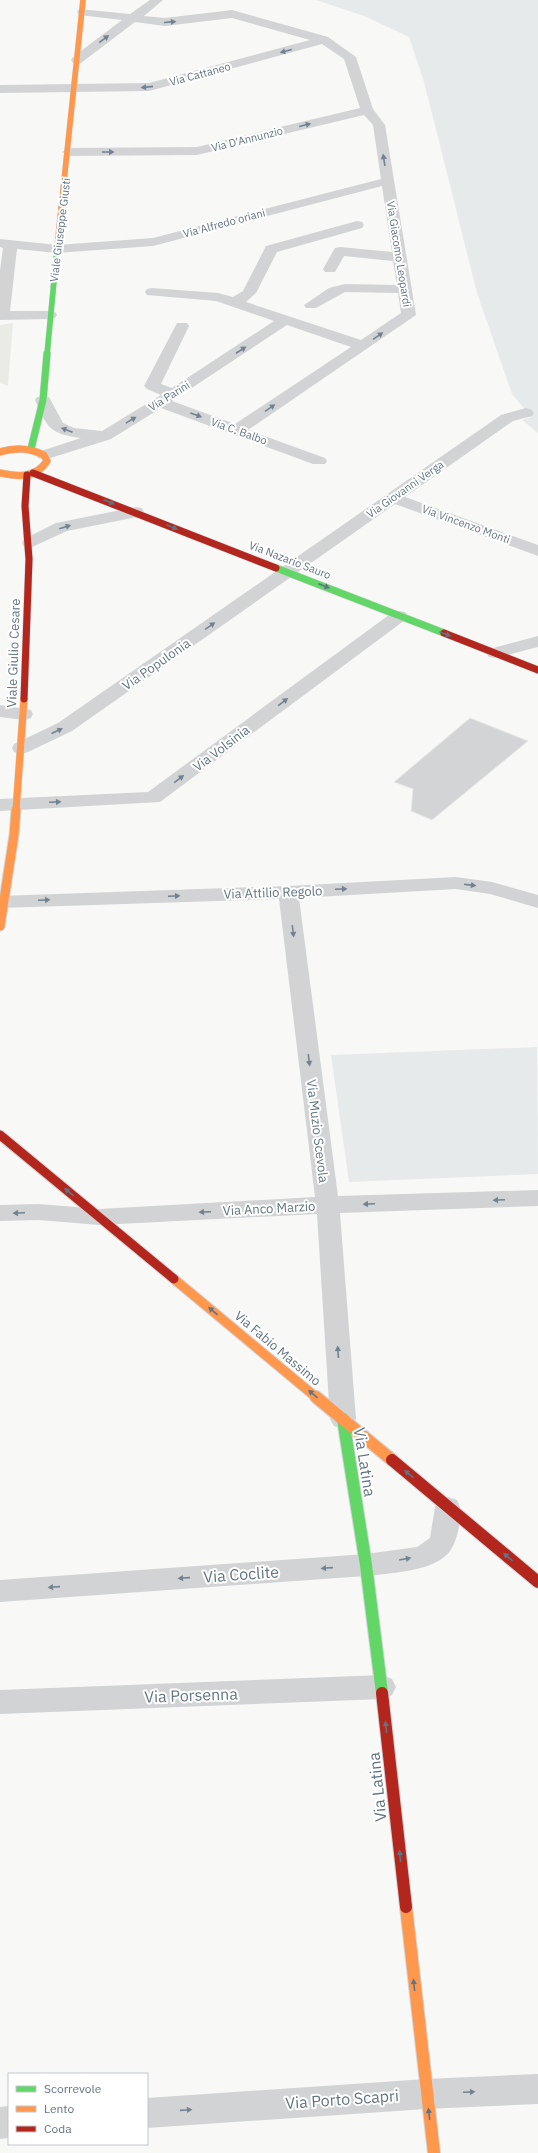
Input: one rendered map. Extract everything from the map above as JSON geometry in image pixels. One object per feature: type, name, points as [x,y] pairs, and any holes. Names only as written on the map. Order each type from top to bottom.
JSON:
[{"type":"street","points":[[77,60],[157,0]]},
{"type":"street","points":[[83,6],[132,18],[165,22],[232,14],[324,40],[350,57],[368,110]]},
{"type":"street","name":"Viale Giuseppe Giusti","points":[[30,474],[46,465],[46,458],[37,452],[57,249],[69,152],[73,88],[83,6]]},
{"type":"street","name":"Via Cattaneo","points":[[0,88],[149,87],[324,40]]},
{"type":"street","name":"Via D'Annunzio","points":[[69,152],[197,151],[368,110]]},
{"type":"street","name":"Via Giacomo Leopardi","points":[[237,430],[409,315],[379,125],[368,110]]},
{"type":"street","name":"Via Alfredo oriani","points":[[5,244],[57,249],[153,242],[387,181]]},
{"type":"street","points":[[235,303],[249,293],[271,249],[357,225]]},
{"type":"street","points":[[315,237],[340,251],[399,257]]},
{"type":"street","points":[[5,244],[1,316],[50,315]]},
{"type":"street","points":[[330,269],[340,251]]},
{"type":"street","points":[[311,305],[334,291],[345,288],[404,289]]},
{"type":"street","points":[[152,292],[218,297],[363,346]]},
{"type":"street","name":"Via Parini","points":[[37,452],[105,436],[174,394],[285,320]]},
{"type":"street","points":[[174,394],[152,386],[182,326]]},
{"type":"street","points":[[43,400],[53,423],[72,432],[105,436]]},
{"type":"street","name":"Viale Giuseppe Giusti","points":[[25,429],[43,400]]},
{"type":"street","name":"Via C. Balbo","points":[[159,402],[319,460]]},
{"type":"street","name":"Via Giovanni Verga","points":[[287,572],[507,418],[526,413]]},
{"type":"street","points":[[0,451],[10,440]]},
{"type":"street","points":[[0,451],[13,448],[37,452]]},
{"type":"street","points":[[0,473],[12,476],[30,474]]},
{"type":"street","name":"Viale Giulio Cesare","points":[[0,926],[8,804],[22,748],[30,543],[21,498],[30,474]]},
{"type":"street","name":"Via Nazario Sauro","points":[[30,474],[136,512],[538,670]]},
{"type":"street","name":"Via Vincenzo Monti","points":[[394,498],[538,551]]},
{"type":"street","points":[[30,543],[62,527],[136,512]]},
{"type":"street","name":"Via Populonia","points":[[22,748],[65,727],[287,572]]},
{"type":"street","name":"Via Volsinia","points":[[8,804],[153,798],[399,616]]},
{"type":"street","points":[[495,653],[538,641]]},
{"type":"street","points":[[0,711],[24,714]]},
{"type":"street","name":"Via Attilio Regolo","points":[[2,901],[288,892],[456,883],[492,888],[538,902]]},
{"type":"street","name":"Via Muzio Scevola","points":[[288,892],[328,1205],[343,1419]]},
{"type":"street","name":"Via Fabio Massimo","points":[[0,1135],[538,1582]]},
{"type":"street","name":"Via Anco Marzio","points":[[0,1213],[39,1212],[99,1217],[328,1205],[538,1198]]},
{"type":"street","name":"Via Latina","points":[[343,1419],[366,1565],[382,1687],[426,2094],[434,2153]]},
{"type":"street","name":"Via Coclite","points":[[0,1591],[366,1565],[420,1556],[434,1551],[440,1544],[448,1507]]},
{"type":"street","name":"Via Porsenna","points":[[0,1702],[382,1687]]},
{"type":"street","name":"Via Porto Scapri","points":[[148,2113],[426,2094],[538,2089]]},
{"type":"shaded area","points":[[316,0],[538,0],[538,433],[522,420],[531,417],[512,394],[477,293],[424,82],[409,37],[364,16]]},
{"type":"shaded area","points":[[13,323],[8,386],[0,383],[0,325]]},
{"type":"shaded area","points":[[537,1047],[538,1174],[349,1182],[331,1055]]},
{"type":"building","points":[[470,718],[528,741],[432,820],[411,811],[413,789],[394,782]]},
{"type":"traffic: fast","points":[[31,449],[43,400],[58,238]]},
{"type":"traffic: fast","points":[[276,568],[444,633]]},
{"type":"traffic: fast","points":[[343,1419],[366,1565],[382,1693]]},
{"type":"traffic: slow","points":[[58,238],[83,0]]},
{"type":"traffic: slow","points":[[0,452],[11,449],[28,449],[44,455],[47,461],[43,467],[33,474],[20,476],[0,473]]},
{"type":"traffic: slow","points":[[0,926],[14,835],[24,699]]},
{"type":"traffic: slow","points":[[174,1279],[392,1460]]},
{"type":"traffic: slow","points":[[406,1907],[434,2153]]},
{"type":"traffic: jam","points":[[33,473],[276,568]]},
{"type":"traffic: jam","points":[[24,699],[29,559],[25,506],[27,475]]},
{"type":"traffic: jam","points":[[444,633],[538,670]]},
{"type":"traffic: jam","points":[[0,1135],[174,1279]]},
{"type":"traffic: jam","points":[[392,1460],[538,1582]]},
{"type":"traffic: jam","points":[[382,1693],[406,1907]]}]
